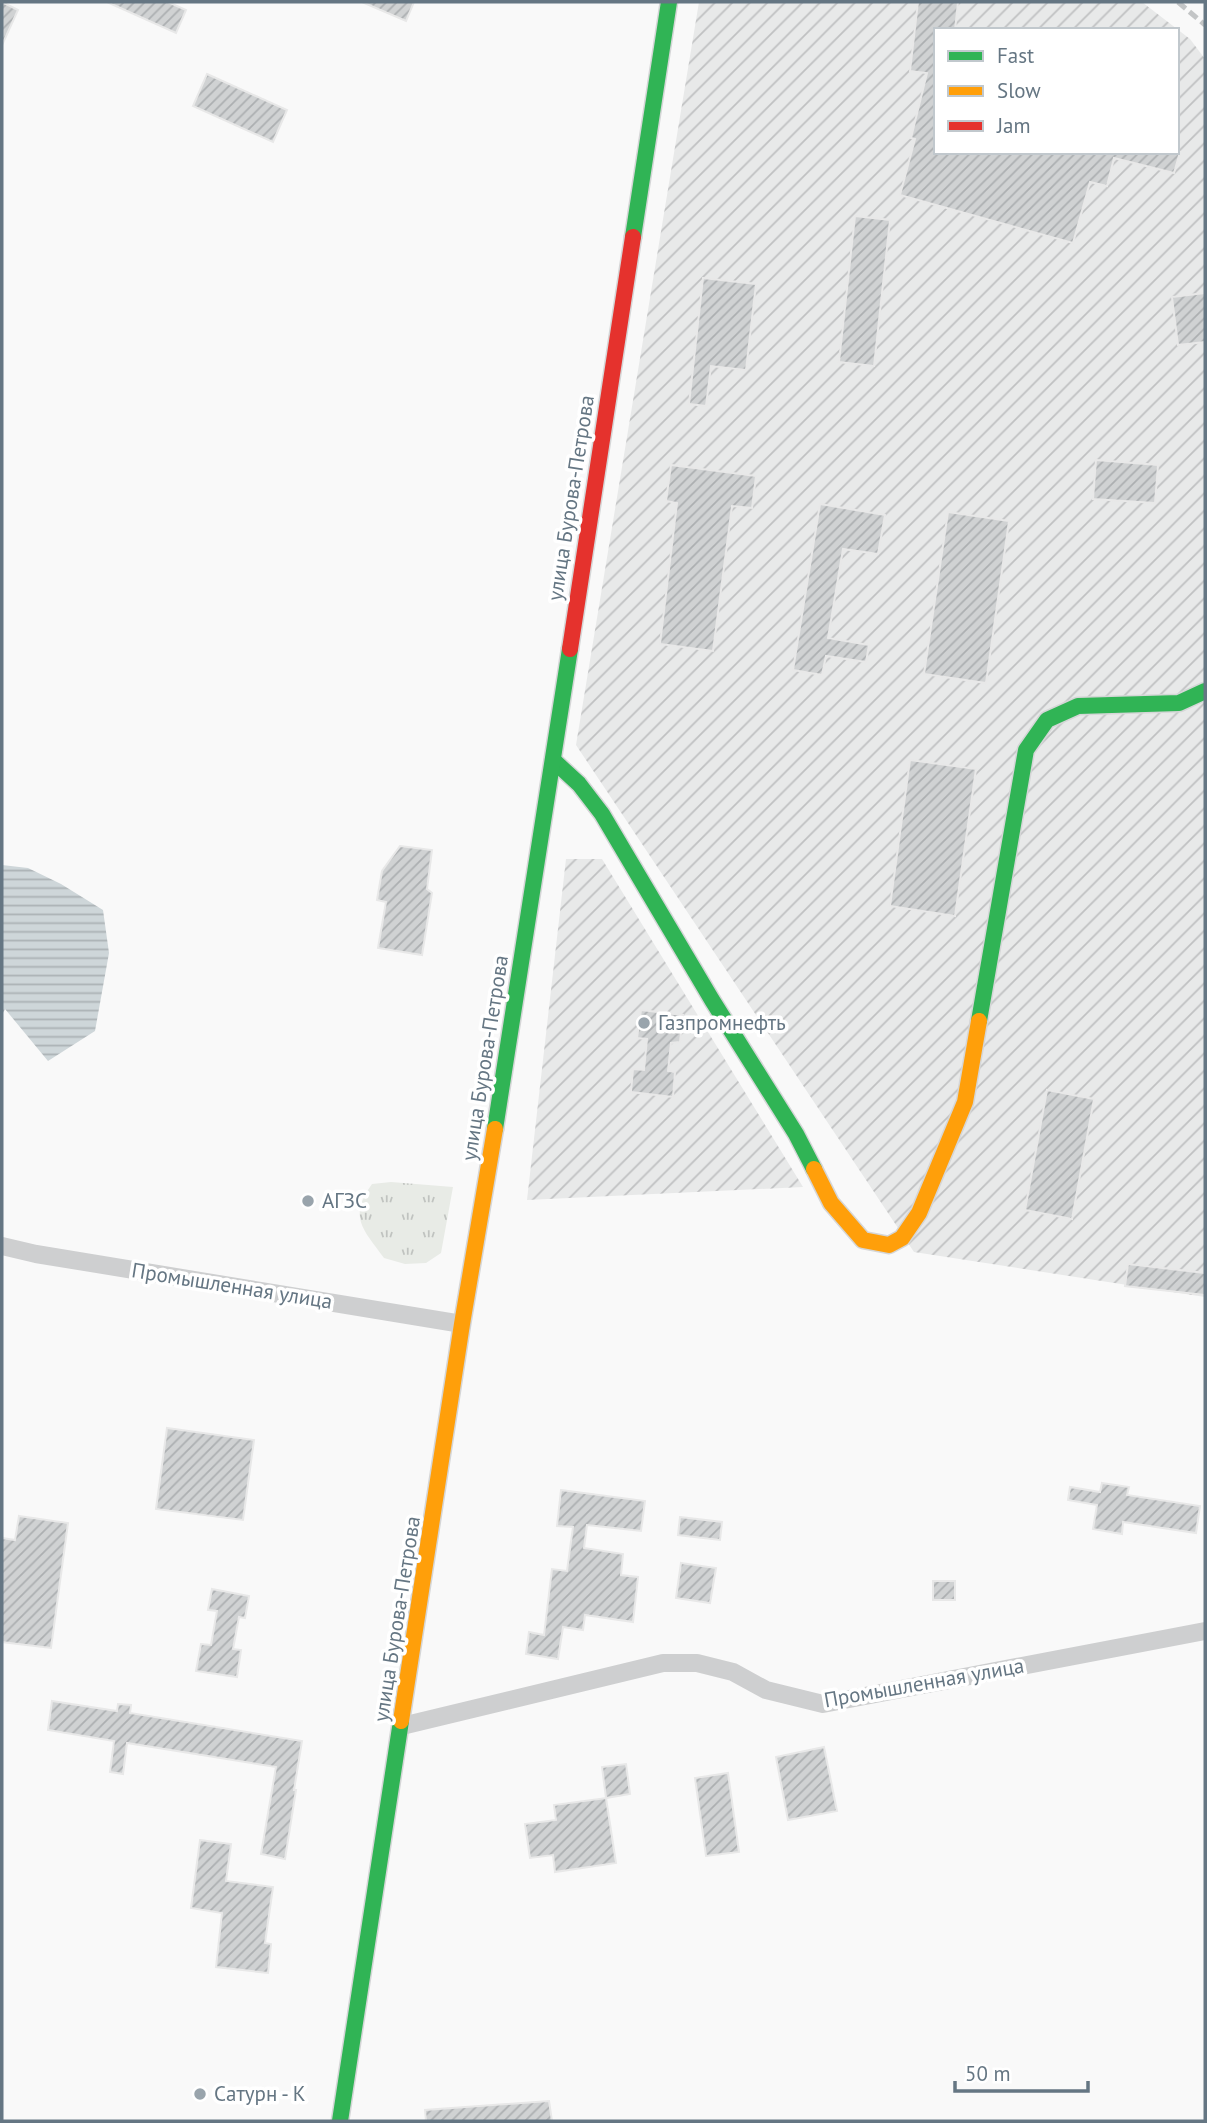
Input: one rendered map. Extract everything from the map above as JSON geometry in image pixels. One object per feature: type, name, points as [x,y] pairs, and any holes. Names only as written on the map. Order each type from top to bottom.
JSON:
[{"type":"main road","name":"улица Бурова-Петрова","points":[[340,2121],[669,2]]},
{"type":"main road","points":[[553,760],[579,783],[602,814],[712,1000],[796,1134],[831,1203],[863,1240],[889,1245],[902,1238],[919,1213],[965,1102],[1026,750],[1047,720],[1078,706],[1180,703],[1205,691]]},
{"type":"street","name":"Промышленная улица","points":[[2,1246],[36,1254],[462,1324]]},
{"type":"street","name":"Промышленная улица","points":[[401,1726],[663,1663],[697,1663],[733,1672],[766,1690],[823,1704],[1205,1631]]},
{"type":"shaded area","points":[[699,2],[1142,2],[1176,28],[934,28],[934,154],[1179,154],[1179,31],[1190,39],[1205,59],[1205,1297],[914,1252],[576,745]]},
{"type":"shaded area","points":[[566,859],[602,859],[803,1187],[527,1200]]},
{"type":"shaded area","points":[[2,865],[28,868],[61,884],[103,910],[109,953],[95,1031],[48,1061],[5,1009],[2,1015]]},
{"type":"green space","points":[[391,1182],[453,1187],[441,1253],[426,1263],[405,1264],[384,1258],[361,1222],[361,1205],[372,1184]]},
{"type":"building","points":[[2,2],[18,10],[2,45]]},
{"type":"building","points":[[107,2],[168,2],[186,10],[176,33]]},
{"type":"building","points":[[362,2],[414,2],[406,21]]},
{"type":"building","points":[[918,2],[958,2],[955,28],[934,28],[934,154],[1180,152],[1174,173],[1114,158],[1107,186],[1090,182],[1073,243],[900,195],[915,139],[911,138],[927,73],[910,71]]},
{"type":"building","points":[[207,74],[287,110],[273,142],[193,106]]},
{"type":"building","points":[[855,216],[890,220],[874,366],[839,362]]},
{"type":"building","points":[[703,278],[756,284],[746,370],[711,366],[706,406],[689,404]]},
{"type":"building","points":[[1205,293],[1205,342],[1178,345],[1172,297]]},
{"type":"building","points":[[1096,460],[1158,465],[1155,503],[1093,499]]},
{"type":"building","points":[[671,465],[756,476],[752,508],[732,506],[713,651],[660,644],[677,503],[666,501]]},
{"type":"building","points":[[820,504],[885,515],[878,554],[843,549],[828,638],[869,645],[866,662],[826,656],[822,675],[793,670]]},
{"type":"building","points":[[948,512],[1009,521],[986,683],[924,674]]},
{"type":"building","points":[[910,760],[976,769],[955,916],[890,906]]},
{"type":"building","points":[[400,846],[432,850],[427,889],[432,893],[422,955],[378,948],[386,902],[377,900],[382,871]]},
{"type":"building","points":[[641,1010],[683,1015],[680,1042],[671,1043],[668,1071],[675,1072],[673,1097],[631,1092],[633,1069],[644,1070],[647,1039],[637,1038]]},
{"type":"building","points":[[1047,1090],[1094,1099],[1072,1219],[1025,1210]]},
{"type":"building","points":[[1128,1264],[1205,1273],[1205,1295],[1125,1286]]},
{"type":"building","points":[[167,1428],[254,1440],[243,1520],[156,1509]]},
{"type":"building","points":[[1102,1483],[1129,1487],[1127,1495],[1200,1506],[1196,1533],[1123,1522],[1122,1534],[1093,1529],[1097,1505],[1068,1500],[1070,1487],[1100,1492]]},
{"type":"building","points":[[561,1490],[645,1501],[641,1531],[587,1525],[584,1548],[623,1554],[621,1575],[638,1577],[633,1622],[585,1615],[583,1630],[563,1627],[558,1659],[526,1654],[529,1632],[544,1635],[552,1569],[567,1571],[573,1527],[557,1526]]},
{"type":"building","points":[[19,1516],[68,1523],[51,1648],[2,1642],[2,1538],[15,1540]]},
{"type":"building","points":[[680,1517],[722,1522],[720,1540],[678,1535]]},
{"type":"building","points":[[681,1563],[716,1568],[710,1603],[676,1598]]},
{"type":"building","points":[[933,1581],[955,1581],[955,1600],[933,1600]]},
{"type":"building","points":[[212,1589],[249,1596],[245,1618],[239,1617],[233,1649],[241,1650],[237,1677],[196,1671],[201,1644],[211,1645],[217,1611],[208,1610]]},
{"type":"building","points":[[52,1701],[117,1711],[118,1704],[131,1705],[130,1713],[302,1741],[285,1859],[261,1854],[276,1767],[127,1743],[123,1774],[110,1772],[114,1741],[48,1730]]},
{"type":"building","points":[[824,1747],[837,1811],[788,1820],[776,1757]]},
{"type":"building","points":[[626,1764],[630,1794],[606,1798],[602,1767]]},
{"type":"building","points":[[728,1773],[739,1852],[706,1856],[695,1778]]},
{"type":"building","points":[[606,1798],[616,1863],[555,1872],[553,1855],[530,1858],[525,1824],[556,1820],[554,1805]]},
{"type":"building","points":[[200,1840],[231,1844],[226,1881],[273,1887],[265,1943],[271,1944],[268,1973],[216,1967],[222,1913],[191,1908]]},
{"type":"building","points":[[549,2101],[552,2121],[426,2121],[425,2110]]},
{"type":"railway","points":[[1178,2],[1205,25]]},
{"type":"traffic: fast","points":[[633,237],[669,2]]},
{"type":"traffic: fast","points":[[495,1129],[570,649]]},
{"type":"traffic: fast","points":[[979,1021],[1026,750],[1047,720],[1078,706],[1179,703],[1205,691]]},
{"type":"traffic: fast","points":[[553,760],[579,784],[602,814],[712,1000],[796,1134],[814,1169]]},
{"type":"traffic: fast","points":[[340,2121],[401,1721]]},
{"type":"traffic: slow","points":[[814,1169],[831,1203],[863,1240],[889,1245],[902,1238],[919,1213],[965,1102],[979,1021]]},
{"type":"traffic: slow","points":[[401,1721],[495,1129]]},
{"type":"traffic: jam","points":[[570,649],[633,237]]},
{"type":"place","name":"Газпромнефть","points":[[644,1023]]},
{"type":"place","name":"АГЗС","points":[[308,1201]]},
{"type":"place","name":"Сатурн - К","points":[[200,2094]]}]
